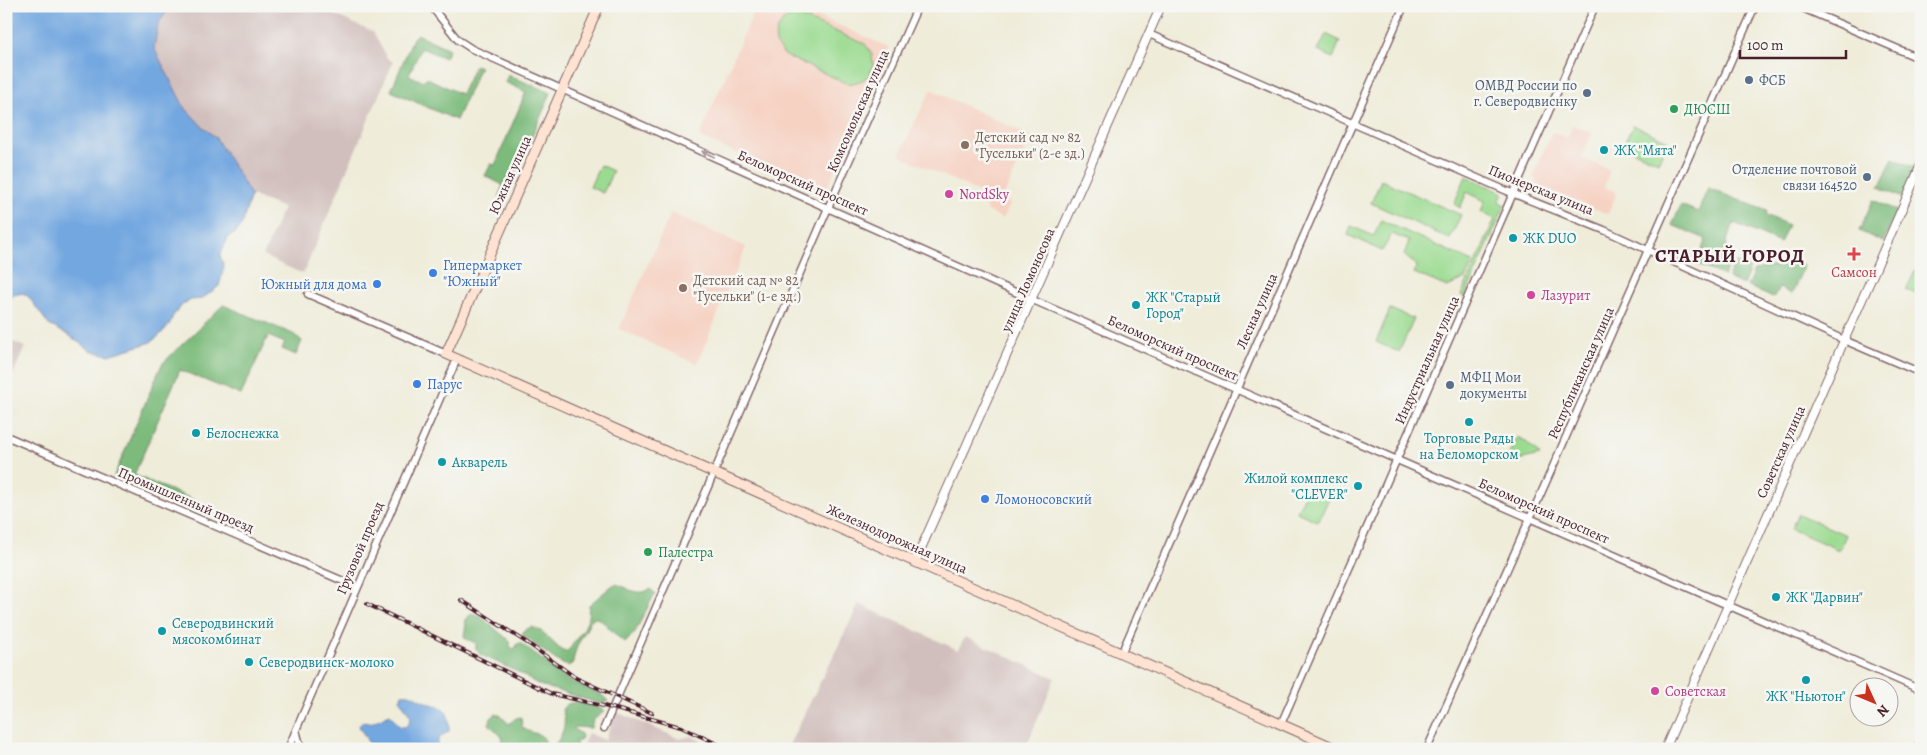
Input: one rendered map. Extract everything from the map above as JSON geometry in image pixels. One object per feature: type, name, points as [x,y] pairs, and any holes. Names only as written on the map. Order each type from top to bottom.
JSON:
[{"type":"main road","name":"Южная улица","points":[[446,354],[600,6]]},
{"type":"main road","name":"Железнодорожная улица","points":[[446,354],[1337,749]]},
{"type":"street","name":"Беломорский проспект","points":[[431,6],[458,40],[563,90],[1032,299],[1921,690]]},
{"type":"street","name":"Комсомольская улица","points":[[604,728],[828,208],[918,6]]},
{"type":"street","name":"Лесная улица","points":[[1121,654],[1404,6]]},
{"type":"street","name":"Индустриальная улица","points":[[1282,724],[1595,6]]},
{"type":"street","name":"Республиканская улица","points":[[1427,749],[1755,6]]},
{"type":"street","points":[[1798,6],[1921,59]]},
{"type":"street","name":"улица Ломоносова","points":[[915,562],[1149,34],[1158,8]]},
{"type":"street","name":"Пионерская улица","points":[[1149,34],[1514,194],[1604,230],[1844,340],[1921,373]]},
{"type":"street","name":"Советская улица","points":[[1665,749],[1921,165]]},
{"type":"street","points":[[308,294],[446,354]]},
{"type":"street","name":"Грузовой проезд","points":[[288,749],[457,359]]},
{"type":"street","name":"Промышленный проезд","points":[[6,436],[357,587]]},
{"type":"street","points":[[296,730],[301,749]]},
{"type":"street","points":[[1917,749],[1921,740]]},
{"type":"shaded area","points":[[171,6],[314,6],[373,32],[387,58],[393,62],[303,274],[263,256],[283,208],[251,195],[217,138],[203,127],[184,107],[154,48],[158,24]]},
{"type":"shaded area","points":[[756,6],[794,6],[889,47],[825,192],[699,137]]},
{"type":"shaded area","name":"Детский сад № 82 \"Гусельки\" (2-е зд.)","points":[[931,90],[1031,136],[1002,200],[1010,204],[1003,219],[987,211],[983,194],[899,155]]},
{"type":"shaded area","points":[[1573,125],[1592,133],[1582,158],[1610,170],[1604,187],[1614,191],[1616,195],[1608,214],[1538,185],[1533,176],[1552,132],[1567,138]]},
{"type":"shaded area","name":"Детский сад № 82 \"Гусельки\" (1-е зд.)","points":[[671,213],[746,247],[697,364],[619,329]]},
{"type":"shaded area","points":[[6,339],[25,347],[6,390]]},
{"type":"shaded area","points":[[859,604],[958,650],[965,637],[1055,678],[1025,749],[787,749]]},
{"type":"shaded area","points":[[616,712],[680,739],[691,736],[719,749],[581,749],[588,733],[605,740]]},
{"type":"green space","points":[[799,16],[865,44],[872,54],[873,65],[869,75],[861,81],[848,84],[786,56],[778,47],[776,33],[786,18]]},
{"type":"green space","points":[[417,34],[449,49],[445,58],[421,48],[409,75],[422,81],[427,78],[461,94],[475,65],[480,67],[456,120],[391,91],[413,38]]},
{"type":"green space","points":[[1326,34],[1340,41],[1333,58],[1318,51]]},
{"type":"green space","points":[[508,75],[551,93],[519,166],[502,197],[499,196],[503,185],[485,176],[491,164],[495,165],[526,92],[505,82]]},
{"type":"green space","points":[[1633,125],[1668,141],[1658,162],[1623,146]]},
{"type":"green space","points":[[1893,158],[1916,168],[1902,198],[1879,187]]},
{"type":"green space","points":[[600,165],[613,171],[603,193],[590,187]]},
{"type":"green space","points":[[1466,176],[1503,193],[1499,202],[1505,205],[1465,297],[1461,295],[1495,219],[1481,212],[1485,201],[1467,192],[1460,208],[1454,204]]},
{"type":"green space","points":[[1381,180],[1461,215],[1450,239],[1371,203]]},
{"type":"green space","points":[[1708,188],[1767,211],[1766,215],[1788,225],[1780,243],[1734,223],[1726,243],[1730,260],[1724,276],[1696,264],[1706,239],[1672,225],[1681,205],[1698,212]]},
{"type":"green space","points":[[1873,200],[1897,211],[1883,242],[1859,231]]},
{"type":"green space","points":[[1381,220],[1473,262],[1465,279],[1447,287],[1414,273],[1417,266],[1404,255],[1409,241],[1392,234],[1382,251],[1348,235],[1351,226],[1374,236]]},
{"type":"green space","points":[[1921,259],[1921,296],[1906,290]]},
{"type":"green space","points":[[1735,262],[1750,268],[1743,285],[1728,278]]},
{"type":"green space","points":[[1797,263],[1804,266],[1792,294],[1779,288],[1773,298],[1747,286],[1754,271]]},
{"type":"green space","points":[[223,305],[293,334],[302,341],[296,355],[282,349],[285,343],[268,336],[241,395],[180,370],[134,475],[194,500],[190,507],[114,476],[162,364]]},
{"type":"green space","points":[[1390,309],[1414,319],[1399,352],[1376,342]]},
{"type":"green space","points":[[1517,437],[1525,441],[1540,455],[1514,461],[1508,459]]},
{"type":"green space","points":[[1309,486],[1330,496],[1318,522],[1297,512]]},
{"type":"green space","points":[[1798,514],[1846,535],[1839,550],[1791,529]]},
{"type":"green space","points":[[616,584],[637,592],[650,589],[655,593],[635,632],[626,642],[621,640],[604,623],[596,618],[592,619],[578,645],[573,663],[568,666],[557,661],[522,635],[525,630],[532,627],[541,631],[562,651],[568,651],[585,627],[589,605]]},
{"type":"green space","points":[[471,614],[477,614],[510,641],[510,647],[515,649],[517,644],[520,643],[570,681],[602,695],[608,701],[598,703],[539,685],[516,671],[481,655],[476,649],[476,643],[466,639],[464,636],[465,621]]},
{"type":"green space","points":[[576,702],[605,711],[593,720],[591,728],[574,727],[582,737],[580,741],[575,741],[579,749],[551,749],[563,731],[563,708],[570,703]]},
{"type":"green space","points":[[496,714],[500,715],[509,724],[516,718],[521,717],[522,727],[541,736],[544,739],[546,749],[499,749],[503,738],[489,724],[491,718]]},
{"type":"water","points":[[6,6],[171,6],[158,24],[154,48],[184,107],[216,138],[251,195],[242,224],[236,233],[229,236],[220,255],[224,267],[219,286],[202,299],[191,300],[183,304],[173,316],[169,325],[149,343],[109,355],[91,351],[67,334],[49,325],[28,296],[23,293],[14,295],[6,301]]},
{"type":"water","points":[[402,694],[412,695],[446,711],[449,731],[438,739],[438,749],[375,749],[368,742],[359,726],[362,722],[371,723],[390,714],[399,726],[405,727],[409,723],[411,717],[400,700]]},
{"type":"railway","points":[[461,600],[529,644],[576,678],[652,713]]},
{"type":"railway","points":[[367,604],[552,694],[681,727],[728,749]]},
{"type":"place","name":"ФСБ","points":[[1749,80]]},
{"type":"place","name":"ОМВД России по г. Северодвиснку","points":[[1587,93]]},
{"type":"place","name":"ДЮСШ","points":[[1674,109]]},
{"type":"place","name":"Детский сад № 82 \"Гусельки\" (2-е зд.)","points":[[965,145]]},
{"type":"place","name":"ЖК \"Мята\"","points":[[1604,150]]},
{"type":"place","name":"Отделение почтовой связи 164520","points":[[1867,177]]},
{"type":"place","name":"NordSky","points":[[949,194]]},
{"type":"place","name":"ЖК DUO","points":[[1513,238]]},
{"type":"place","name":"Самсон","points":[[1854,254]]},
{"type":"place","name":"Гипермаркет \"Южный\"","points":[[433,273]]},
{"type":"place","name":"Южный для дома","points":[[377,284]]},
{"type":"place","name":"Детский сад № 82 \"Гусельки\" (1-е зд.)","points":[[683,288]]},
{"type":"place","name":"Лазурит","points":[[1531,295]]},
{"type":"place","name":"ЖК \"Старый Город\"","points":[[1136,305]]},
{"type":"place","name":"Парус","points":[[417,384]]},
{"type":"place","name":"МФЦ Мои документы","points":[[1450,385]]},
{"type":"place","name":"Торговые Ряды на Беломорском","points":[[1469,422]]},
{"type":"place","name":"Белоснежка","points":[[196,433]]},
{"type":"place","name":"Акварель","points":[[442,462]]},
{"type":"place","name":"Жилой комплекс \"СLEVER\"","points":[[1358,486]]},
{"type":"place","name":"Ломоносовский","points":[[985,499]]},
{"type":"place","name":"Палестра","points":[[648,552]]},
{"type":"place","name":"ЖК \"Дарвин\"","points":[[1776,597]]},
{"type":"place","name":"Северодвинский мясокомбинат","points":[[162,631]]},
{"type":"place","name":"Северодвинск-молоко","points":[[249,662]]},
{"type":"place","name":"ЖК \"Ньютон\"","points":[[1806,680]]},
{"type":"place","name":"Советская","points":[[1655,691]]},
{"type":"district","name":"СТАРЫЙ ГОРОД","points":[[1730,256]]}]
